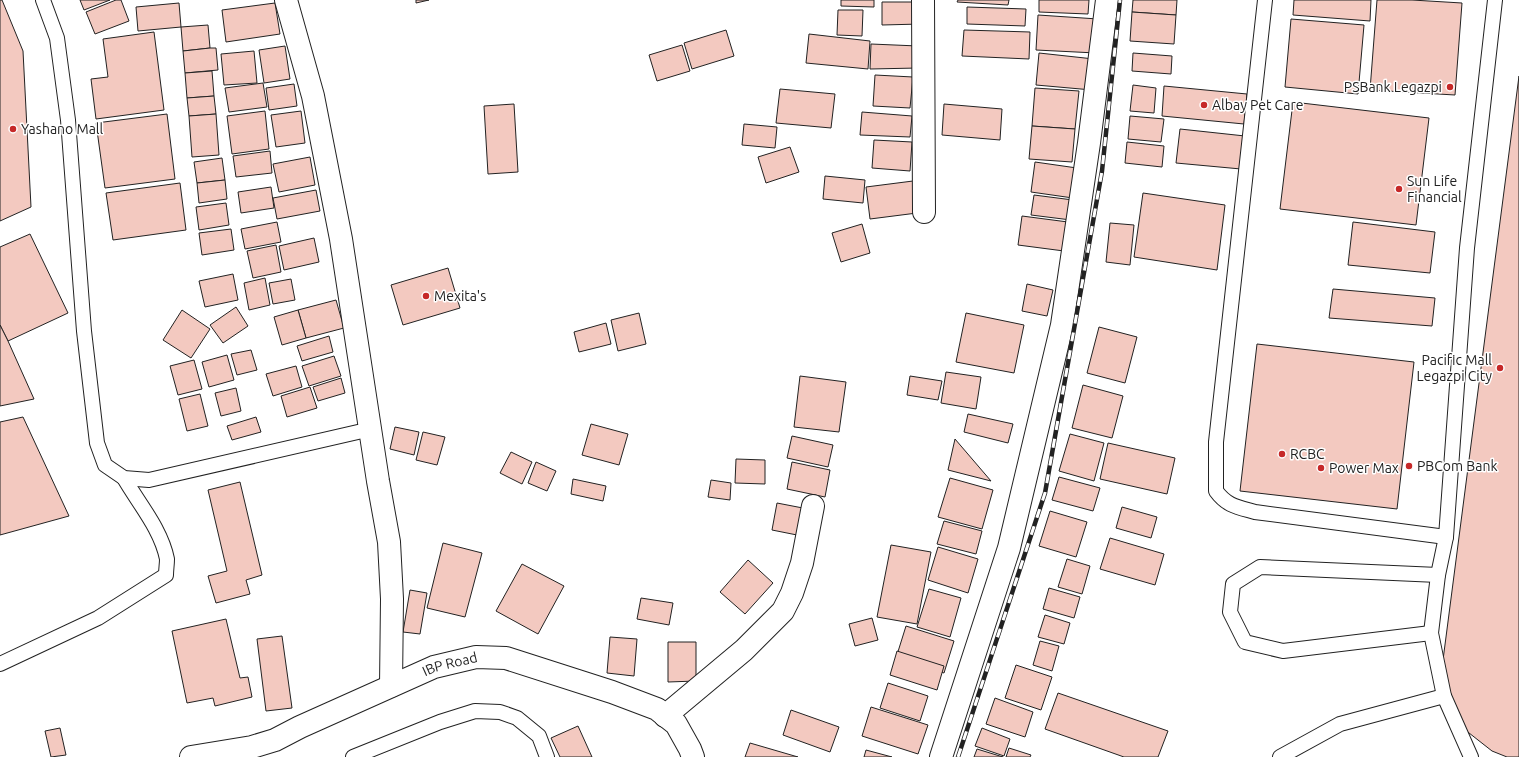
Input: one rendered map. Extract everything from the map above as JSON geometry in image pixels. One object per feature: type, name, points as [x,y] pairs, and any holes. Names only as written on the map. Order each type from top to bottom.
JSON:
[{"type":"street","points":[[286,0],[314,103],[341,239],[378,482],[389,542],[392,599],[391,686]]},
{"type":"street","points":[[923,0],[924,212]]},
{"type":"street","points":[[941,757],[1009,548],[1060,333],[1089,143],[1107,0]]},
{"type":"street","points":[[665,716],[744,650],[783,611],[792,593],[802,563],[813,506]]},
{"type":"street","name":"IBP Road","points":[[191,757],[252,747],[275,740],[300,727],[434,667],[476,657],[506,658],[612,692],[657,709],[676,724],[693,757]]},
{"type":"lane","points":[[43,0],[57,38],[68,120],[84,331],[97,443],[105,466],[124,478],[149,480],[371,430]]},
{"type":"lane","points":[[1266,0],[1217,434],[1216,491],[1226,503],[1238,508],[1255,512],[1446,537]]},
{"type":"lane","points":[[1471,757],[1444,696],[1431,633],[1438,575],[1446,537],[1467,248],[1495,0]]},
{"type":"lane","points":[[0,664],[98,618],[166,575],[167,560],[161,540],[124,478]]},
{"type":"lane","points":[[1431,633],[1283,651],[1245,642],[1230,612],[1233,584],[1260,567],[1438,575]]},
{"type":"lane","points":[[1280,757],[1340,724],[1444,696]]},
{"type":"lane","points":[[353,757],[440,722],[475,711],[500,712],[517,718],[539,736],[548,757]]},
{"type":"building","name":"Yashano Mall","points":[[0,0],[2,0],[23,51],[31,207],[0,221]]},
{"type":"building","points":[[80,0],[110,0],[84,10]]},
{"type":"building","points":[[116,0],[121,0],[129,21],[95,34],[86,12]]},
{"type":"building","points":[[416,0],[429,0],[416,3]]},
{"type":"building","points":[[841,0],[874,0],[874,7],[841,6]]},
{"type":"building","points":[[958,0],[1009,0],[1008,5],[957,2]]},
{"type":"building","points":[[1039,0],[1089,0],[1088,14],[1039,12]]},
{"type":"building","points":[[1133,0],[1177,0],[1176,15],[1132,12]]},
{"type":"building","points":[[1294,0],[1371,0],[1370,21],[1293,15]]},
{"type":"building","points":[[1377,0],[1412,0],[1462,3],[1455,95],[1370,90]]},
{"type":"building","points":[[882,2],[921,2],[921,24],[882,25]]},
{"type":"building","points":[[179,3],[181,27],[138,31],[136,7]]},
{"type":"building","points":[[275,3],[280,34],[226,42],[222,10]]},
{"type":"building","points":[[967,7],[1026,9],[1025,26],[967,24]]},
{"type":"building","points":[[838,10],[863,10],[862,36],[837,35]]},
{"type":"building","points":[[1132,12],[1176,15],[1174,44],[1130,41]]},
{"type":"building","points":[[1038,15],[1098,19],[1096,53],[1036,50]]},
{"type":"building","points":[[1291,19],[1364,25],[1358,94],[1285,87]]},
{"type":"building","points":[[208,25],[210,48],[183,51],[181,27]]},
{"type":"building","points":[[726,30],[734,56],[692,69],[684,43]]},
{"type":"building","points":[[964,30],[1030,32],[1029,59],[962,56]]},
{"type":"building","points":[[154,32],[164,110],[96,119],[91,79],[108,77],[103,39]]},
{"type":"building","points":[[809,34],[870,41],[868,69],[806,63]]},
{"type":"building","points":[[871,44],[918,46],[918,68],[870,69]]},
{"type":"building","points":[[682,45],[690,71],[657,81],[649,55]]},
{"type":"building","points":[[285,46],[290,79],[264,83],[259,50]]},
{"type":"building","points":[[216,48],[218,70],[185,73],[183,51]]},
{"type":"building","points":[[254,51],[257,83],[224,85],[221,54]]},
{"type":"building","points":[[1039,53],[1094,59],[1092,90],[1036,85]]},
{"type":"building","points":[[1133,53],[1172,56],[1171,74],[1132,71]]},
{"type":"building","points":[[212,71],[214,96],[187,98],[185,73]]},
{"type":"building","points":[[875,75],[913,77],[910,108],[873,106]]},
{"type":"building","name":"Pacific Mall Legazpi City","points":[[1519,76],[1519,757],[1507,757],[1492,751],[1464,729],[1449,700],[1443,660]]},
{"type":"building","points":[[263,83],[267,107],[229,112],[225,88]]},
{"type":"building","points":[[294,84],[297,106],[269,110],[266,88]]},
{"type":"building","points":[[1133,85],[1156,88],[1154,113],[1130,111]]},
{"type":"building","name":"Albay Pet Care","points":[[1164,86],[1247,94],[1244,124],[1162,116]]},
{"type":"building","points":[[1035,88],[1079,91],[1075,129],[1032,126]]},
{"type":"building","points":[[780,89],[835,94],[831,128],[776,123]]},
{"type":"building","points":[[214,96],[216,114],[189,116],[187,98]]},
{"type":"building","points":[[1293,102],[1429,118],[1416,225],[1280,209]]},
{"type":"building","points":[[514,104],[518,172],[488,174],[484,106]]},
{"type":"building","points":[[944,104],[1002,109],[1000,140],[942,135]]},
{"type":"building","points":[[265,111],[269,149],[232,154],[227,116]]},
{"type":"building","points":[[301,111],[305,143],[276,147],[271,115]]},
{"type":"building","points":[[862,112],[912,116],[910,137],[860,135]]},
{"type":"building","points":[[167,114],[175,179],[105,188],[96,123]]},
{"type":"building","points":[[216,114],[219,155],[192,157],[189,116]]},
{"type":"building","points":[[1130,116],[1164,119],[1161,142],[1128,139]]},
{"type":"building","points":[[744,124],[777,127],[775,148],[742,145]]},
{"type":"building","points":[[1032,126],[1075,129],[1072,162],[1029,159]]},
{"type":"building","points":[[1180,129],[1245,136],[1241,169],[1176,163]]},
{"type":"building","points":[[874,140],[912,142],[910,171],[872,168]]},
{"type":"building","points":[[1127,142],[1164,146],[1162,167],[1125,163]]},
{"type":"building","points":[[790,147],[799,172],[766,183],[758,157]]},
{"type":"building","points":[[270,151],[272,173],[236,177],[233,156]]},
{"type":"building","points":[[310,157],[315,185],[279,192],[273,164]]},
{"type":"building","points":[[222,158],[225,180],[197,183],[194,162]]},
{"type":"building","points":[[1035,162],[1077,168],[1073,198],[1031,192]]},
{"type":"building","points":[[825,176],[865,180],[863,203],[823,199]]},
{"type":"building","points":[[225,180],[227,199],[199,203],[197,183]]},
{"type":"building","points":[[913,181],[917,213],[870,219],[866,187]]},
{"type":"building","points":[[180,183],[186,230],[113,240],[106,193]]},
{"type":"building","points":[[271,187],[274,208],[241,213],[238,192]]},
{"type":"building","points":[[316,190],[320,211],[277,219],[273,198]]},
{"type":"building","points":[[1143,193],[1225,205],[1217,270],[1134,257]]},
{"type":"building","points":[[1034,195],[1073,200],[1071,220],[1031,215]]},
{"type":"building","points":[[226,203],[229,225],[199,230],[196,207]]},
{"type":"building","points":[[1022,216],[1068,222],[1064,251],[1018,245]]},
{"type":"building","points":[[277,222],[281,242],[245,249],[241,229]]},
{"type":"building","points":[[1353,222],[1435,232],[1430,273],[1348,265]]},
{"type":"building","points":[[1110,223],[1134,225],[1130,265],[1106,262]]},
{"type":"building","points":[[862,224],[870,253],[841,262],[832,233]]},
{"type":"building","points":[[231,229],[234,250],[202,255],[199,233]]},
{"type":"building","points":[[30,234],[68,313],[8,341],[0,325],[0,247]]},
{"type":"building","points":[[314,238],[319,262],[284,270],[279,246]]},
{"type":"building","points":[[276,245],[281,272],[253,278],[247,251]]},
{"type":"building","name":"Mexita's","points":[[448,268],[460,308],[403,325],[391,285]]},
{"type":"building","points":[[233,274],[238,300],[205,307],[199,281]]},
{"type":"building","points":[[265,278],[270,305],[249,310],[244,283]]},
{"type":"building","points":[[291,279],[295,300],[273,304],[269,283]]},
{"type":"building","points":[[1027,284],[1053,290],[1047,316],[1022,311]]},
{"type":"building","points":[[1333,289],[1435,298],[1432,326],[1329,318]]},
{"type":"building","points":[[336,300],[344,328],[306,338],[298,310]]},
{"type":"building","points":[[236,307],[248,326],[223,343],[210,325]]},
{"type":"building","points":[[182,310],[210,329],[191,358],[163,340]]},
{"type":"building","points":[[298,310],[306,338],[282,345],[274,317]]},
{"type":"building","points":[[639,313],[646,344],[618,351],[611,320]]},
{"type":"building","points":[[966,313],[1024,325],[1014,373],[956,362]]},
{"type":"building","points":[[606,323],[611,344],[579,352],[574,332]]},
{"type":"building","points":[[0,325],[8,341],[34,399],[0,406]]},
{"type":"building","points":[[1099,327],[1137,337],[1125,383],[1087,373]]},
{"type":"building","points":[[329,336],[333,352],[302,361],[297,346]]},
{"type":"building","points":[[1257,344],[1414,362],[1397,509],[1240,491]]},
{"type":"building","points":[[251,350],[257,370],[237,375],[231,354]]},
{"type":"building","points":[[227,355],[234,380],[209,387],[202,362]]},
{"type":"building","points":[[334,356],[341,376],[309,386],[302,366]]},
{"type":"building","points":[[194,360],[202,389],[178,395],[170,366]]},
{"type":"building","points":[[296,366],[302,387],[273,396],[266,374]]},
{"type":"building","points":[[946,372],[981,377],[976,409],[941,403]]},
{"type":"building","points":[[800,376],[846,382],[839,432],[794,427]]},
{"type":"building","points":[[910,376],[942,381],[938,400],[907,395]]},
{"type":"building","points":[[341,378],[345,393],[318,401],[313,387]]},
{"type":"building","points":[[1083,385],[1123,396],[1112,438],[1072,428]]},
{"type":"building","points":[[310,387],[317,408],[287,417],[281,396]]},
{"type":"building","points":[[236,388],[241,411],[221,416],[215,393]]},
{"type":"building","points":[[200,394],[208,426],[187,431],[179,399]]},
{"type":"building","points":[[968,414],[1013,424],[1008,443],[964,432]]},
{"type":"building","points":[[23,417],[69,516],[0,535],[0,422]]},
{"type":"building","points":[[256,417],[261,432],[232,440],[227,426]]},
{"type":"building","points":[[591,424],[628,434],[619,465],[582,455]]},
{"type":"building","points":[[395,427],[419,432],[414,455],[390,449]]},
{"type":"building","points":[[423,432],[445,437],[437,465],[416,460]]},
{"type":"building","points":[[1070,434],[1104,443],[1094,481],[1059,471]]},
{"type":"building","points":[[792,436],[833,445],[828,467],[787,458]]},
{"type":"building","points":[[955,439],[991,481],[948,470]]},
{"type":"building","points":[[1108,443],[1175,458],[1167,494],[1100,479]]},
{"type":"building","points":[[511,452],[532,462],[522,484],[500,473]]},
{"type":"building","points":[[736,459],[765,460],[765,484],[735,483]]},
{"type":"building","points":[[536,462],[556,471],[547,491],[528,483]]},
{"type":"building","points":[[792,462],[830,470],[825,497],[787,489]]},
{"type":"building","points":[[1059,477],[1100,488],[1093,511],[1052,500]]},
{"type":"building","points":[[950,478],[993,490],[982,529],[938,517]]},
{"type":"building","points":[[573,479],[606,486],[603,501],[571,494]]},
{"type":"building","points":[[711,480],[731,483],[730,500],[708,497]]},
{"type":"building","points":[[240,482],[262,575],[246,580],[250,594],[216,603],[208,576],[227,571],[208,490]]},
{"type":"building","points":[[777,503],[808,509],[802,536],[772,530]]},
{"type":"building","points":[[1122,507],[1157,517],[1151,538],[1116,528]]},
{"type":"building","points":[[1050,511],[1087,522],[1076,557],[1039,546]]},
{"type":"building","points":[[944,521],[982,531],[976,554],[937,544]]},
{"type":"building","points":[[1110,538],[1164,554],[1155,585],[1100,569]]},
{"type":"building","points":[[443,543],[482,553],[465,617],[427,608]]},
{"type":"building","points":[[891,545],[931,552],[917,624],[877,617]]},
{"type":"building","points":[[938,547],[978,559],[968,593],[928,580]]},
{"type":"building","points":[[1067,559],[1090,566],[1082,594],[1058,587]]},
{"type":"building","points":[[748,560],[773,583],[745,614],[720,592]]},
{"type":"building","points":[[522,564],[564,586],[538,634],[496,611]]},
{"type":"building","points":[[1049,588],[1080,597],[1074,618],[1043,609]]},
{"type":"building","points":[[929,589],[961,598],[950,637],[917,627]]},
{"type":"building","points":[[410,590],[427,593],[420,634],[403,632]]},
{"type":"building","points":[[641,598],[673,603],[669,625],[637,619]]},
{"type":"building","points":[[1045,615],[1070,623],[1064,644],[1038,637]]},
{"type":"building","points":[[872,618],[878,640],[855,646],[849,624]]},
{"type":"building","points":[[226,619],[240,678],[248,677],[252,697],[215,706],[213,698],[187,703],[172,631]]},
{"type":"building","points":[[906,626],[954,641],[944,673],[896,658]]},
{"type":"building","points":[[282,636],[292,708],[266,711],[257,639]]},
{"type":"building","points":[[610,637],[637,639],[634,676],[607,673]]},
{"type":"building","points":[[1040,641],[1059,646],[1052,671],[1033,665]]},
{"type":"building","points":[[668,642],[696,642],[696,681],[668,682]]},
{"type":"building","points":[[897,651],[944,666],[937,690],[890,675]]},
{"type":"building","points":[[1016,665],[1052,677],[1041,710],[1005,698]]},
{"type":"building","points":[[888,683],[928,696],[920,721],[880,708]]},
{"type":"building","points":[[1058,693],[1168,731],[1158,757],[1124,757],[1045,729]]},
{"type":"building","points":[[995,698],[1033,712],[1025,737],[986,724]]},
{"type":"building","points":[[871,707],[928,725],[918,754],[862,736]]},
{"type":"building","points":[[791,710],[839,727],[830,752],[783,735]]},
{"type":"building","points":[[578,726],[592,757],[560,757],[551,738]]},
{"type":"building","points":[[60,728],[66,755],[51,757],[45,731]]},
{"type":"building","points":[[982,728],[1010,739],[1004,756],[975,746]]},
{"type":"building","points":[[750,743],[798,757],[745,757]]},
{"type":"building","points":[[1009,748],[1031,755],[1030,757],[1006,757]]},
{"type":"building","points":[[977,749],[1003,757],[974,757]]},
{"type":"building","points":[[866,750],[892,757],[864,757]]},
{"type":"railway","points":[[958,757],[1045,493],[1102,171],[1120,0]]},
{"type":"place","name":"PSBank Legazpi","points":[[1450,87]]},
{"type":"place","name":"Albay Pet Care","points":[[1204,105]]},
{"type":"place","name":"Yashano Mall","points":[[13,129]]},
{"type":"place","name":"Sun Life Financial","points":[[1399,189]]},
{"type":"place","name":"Mexita's","points":[[426,296]]},
{"type":"place","name":"Pacific Mall Legazpi City","points":[[1500,368]]},
{"type":"place","name":"RCBC","points":[[1282,454]]},
{"type":"place","name":"PBCom Bank","points":[[1409,466]]},
{"type":"place","name":"Power Max","points":[[1321,468]]}]
